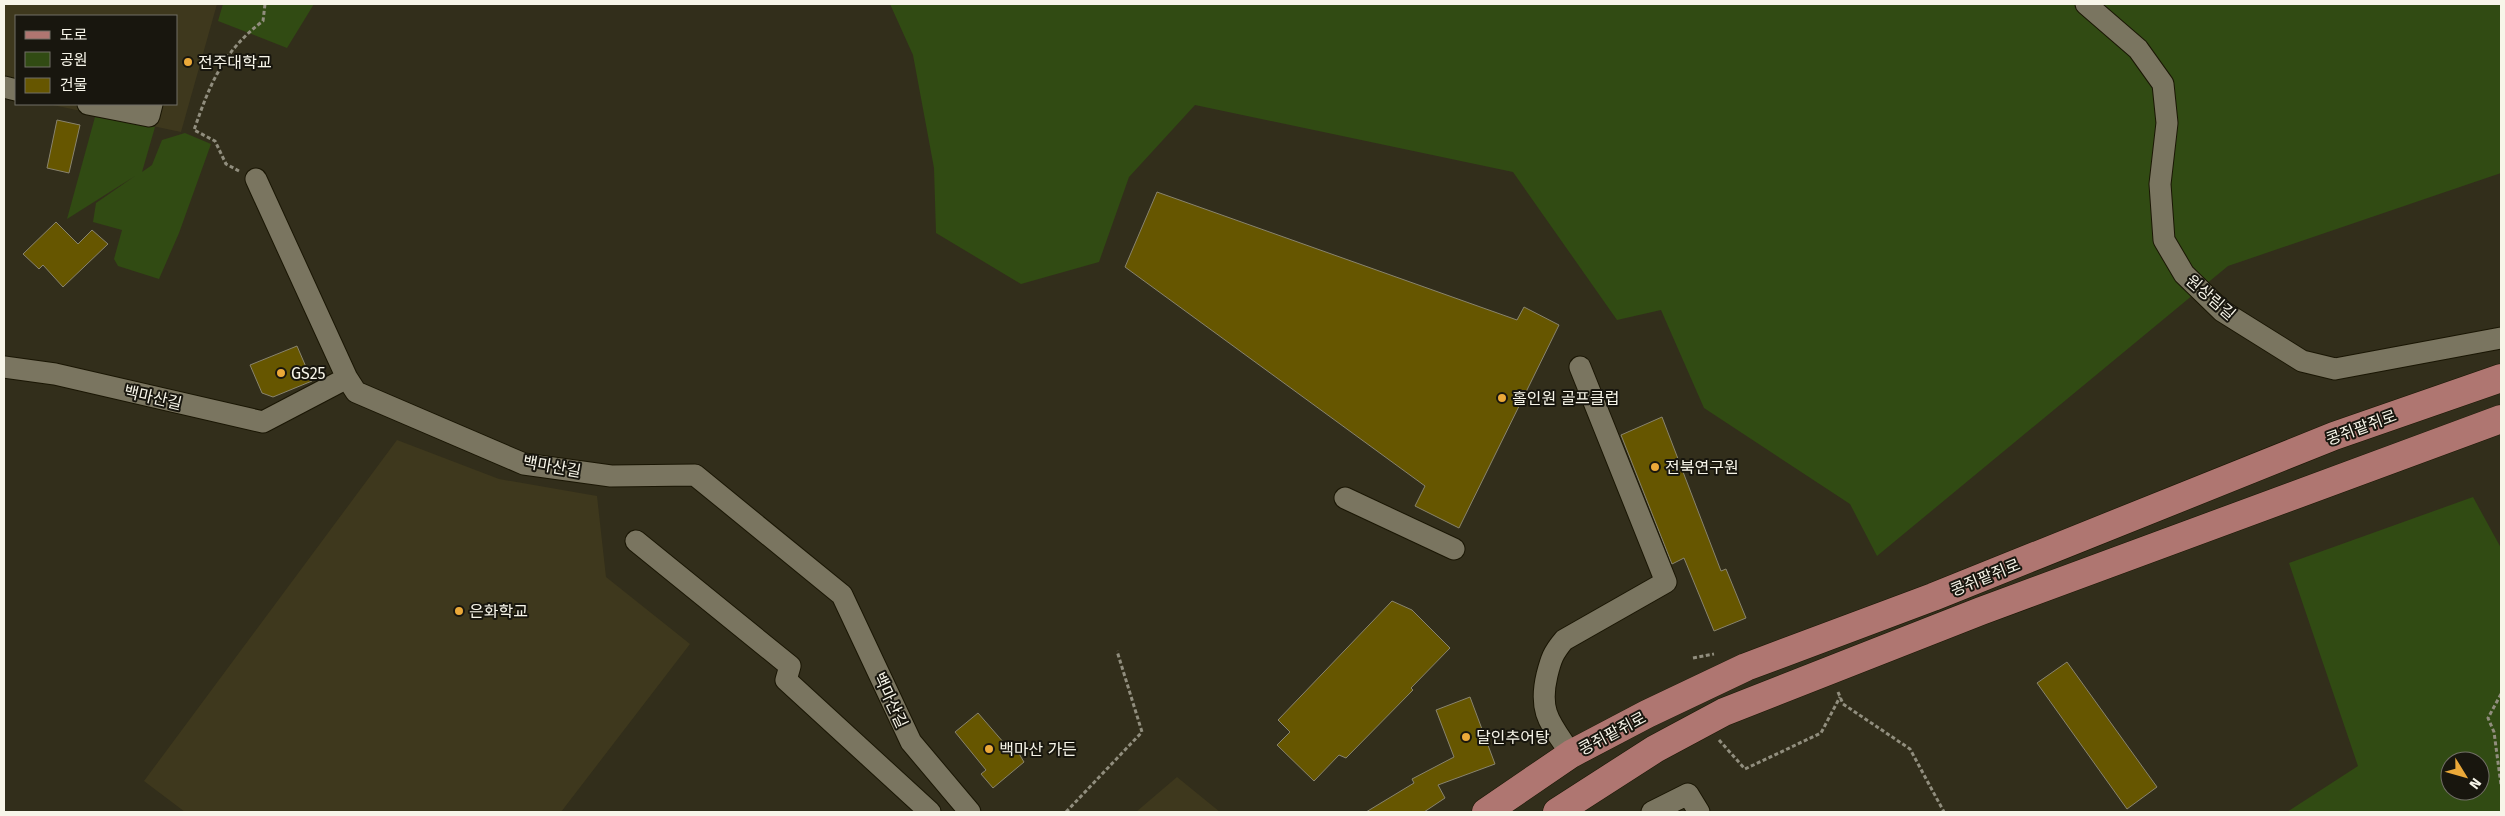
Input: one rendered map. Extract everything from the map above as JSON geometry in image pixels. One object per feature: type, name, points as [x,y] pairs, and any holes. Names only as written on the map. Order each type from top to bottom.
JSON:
[{"type":"main road","name":"콩쥐팥쥐로","points":[[1486,812],[1571,754],[1647,714],[1746,667],[1933,597],[2334,436],[2501,378]]},
{"type":"main road","name":"콩쥐팥쥐로","points":[[1571,808],[1655,749],[1724,712],[1990,608],[2501,419]]},
{"type":"street","name":"원상림길","points":[[2086,4],[2138,49],[2163,84],[2168,123],[2160,184],[2164,240],[2184,274],[2222,311],[2302,361],[2335,369],[2501,338]]},
{"type":"street","points":[[93,105],[149,116],[152,105]]},
{"type":"street","points":[[256,179],[347,378]]},
{"type":"street","name":"백마산길","points":[[4,367],[55,374],[263,422],[347,378],[356,392],[524,464],[611,476],[695,475],[842,595],[911,742],[970,812]]},
{"type":"street","points":[[1571,754],[1548,719],[1543,694],[1553,652],[1564,640],[1579,630],[1666,582],[1580,367]]},
{"type":"street","points":[[1344,498],[1454,549]]},
{"type":"street","points":[[636,542],[790,666],[786,680],[930,812]]},
{"type":"street","points":[[1652,812],[1688,794],[1699,812]]},
{"type":"path","points":[[256,179],[226,164],[215,141],[194,130],[212,80],[242,36],[263,21],[265,4]]},
{"type":"path","points":[[1066,812],[1142,732],[1117,651]]},
{"type":"path","points":[[1830,671],[1843,704],[1910,749],[1944,812]]},
{"type":"path","points":[[2501,694],[2488,718],[2494,732],[2501,785]]},
{"type":"path","points":[[1704,723],[1745,769],[1821,733],[1840,696]]},
{"type":"shaded area","name":"전주대학교","points":[[4,4],[217,4],[181,132],[53,105],[178,105],[178,15],[15,15],[15,97],[4,95]]},
{"type":"shaded area","name":"은화학교","points":[[397,440],[499,479],[597,496],[606,577],[690,644],[561,812],[185,812],[144,781]]},
{"type":"shaded area","points":[[1177,777],[1220,812],[1136,812]]},
{"type":"green space","points":[[223,4],[314,4],[287,48],[218,21]]},
{"type":"green space","points":[[890,4],[2501,4],[2501,173],[2228,266],[1877,556],[1850,504],[1704,408],[1661,310],[1617,320],[1513,172],[1195,105],[1129,177],[1099,262],[1021,284],[936,233],[934,168],[913,55]]},
{"type":"green space","points":[[95,117],[155,127],[142,172],[152,165],[162,140],[185,133],[211,144],[179,233],[159,279],[118,266],[114,259],[122,230],[93,222],[96,203],[135,176],[67,219]]},
{"type":"green space","points":[[2473,497],[2501,548],[2501,812],[2287,812],[2358,766],[2289,563]]},
{"type":"building","points":[[57,120],[80,125],[69,173],[47,168]]},
{"type":"building","points":[[1157,192],[1517,320],[1524,307],[1559,325],[1459,528],[1415,506],[1425,486],[1125,267]]},
{"type":"building","points":[[56,222],[78,244],[92,230],[108,244],[63,287],[43,265],[39,269],[23,254]]},
{"type":"building","name":"GS25","points":[[297,346],[312,381],[273,397],[262,393],[250,365]]},
{"type":"building","name":"전북연구원","points":[[1662,417],[1721,571],[1726,569],[1746,618],[1714,631],[1684,558],[1672,564],[1621,435]]},
{"type":"building","points":[[1392,601],[1412,610],[1450,648],[1411,688],[1413,690],[1346,758],[1339,755],[1314,781],[1277,745],[1290,732],[1278,720]]},
{"type":"building","points":[[2067,662],[2157,787],[2127,809],[2037,683]]},
{"type":"building","points":[[1470,697],[1495,764],[1438,785],[1445,798],[1424,812],[1366,812],[1414,783],[1412,779],[1454,757],[1436,710]]},
{"type":"building","name":"백마산 가든","points":[[978,713],[1011,751],[1015,747],[1024,762],[993,788],[981,774],[986,770],[955,732]]},
{"type":"place","name":"전주대학교","points":[[188,62]]},
{"type":"place","name":"GS25","points":[[281,373]]},
{"type":"place","name":"홀인원 골프클럽","points":[[1502,398]]},
{"type":"place","name":"전북연구원","points":[[1655,467]]},
{"type":"place","name":"은화학교","points":[[459,611]]},
{"type":"place","name":"달인추어탕","points":[[1466,737]]},
{"type":"place","name":"백마산 가든","points":[[989,749]]}]
